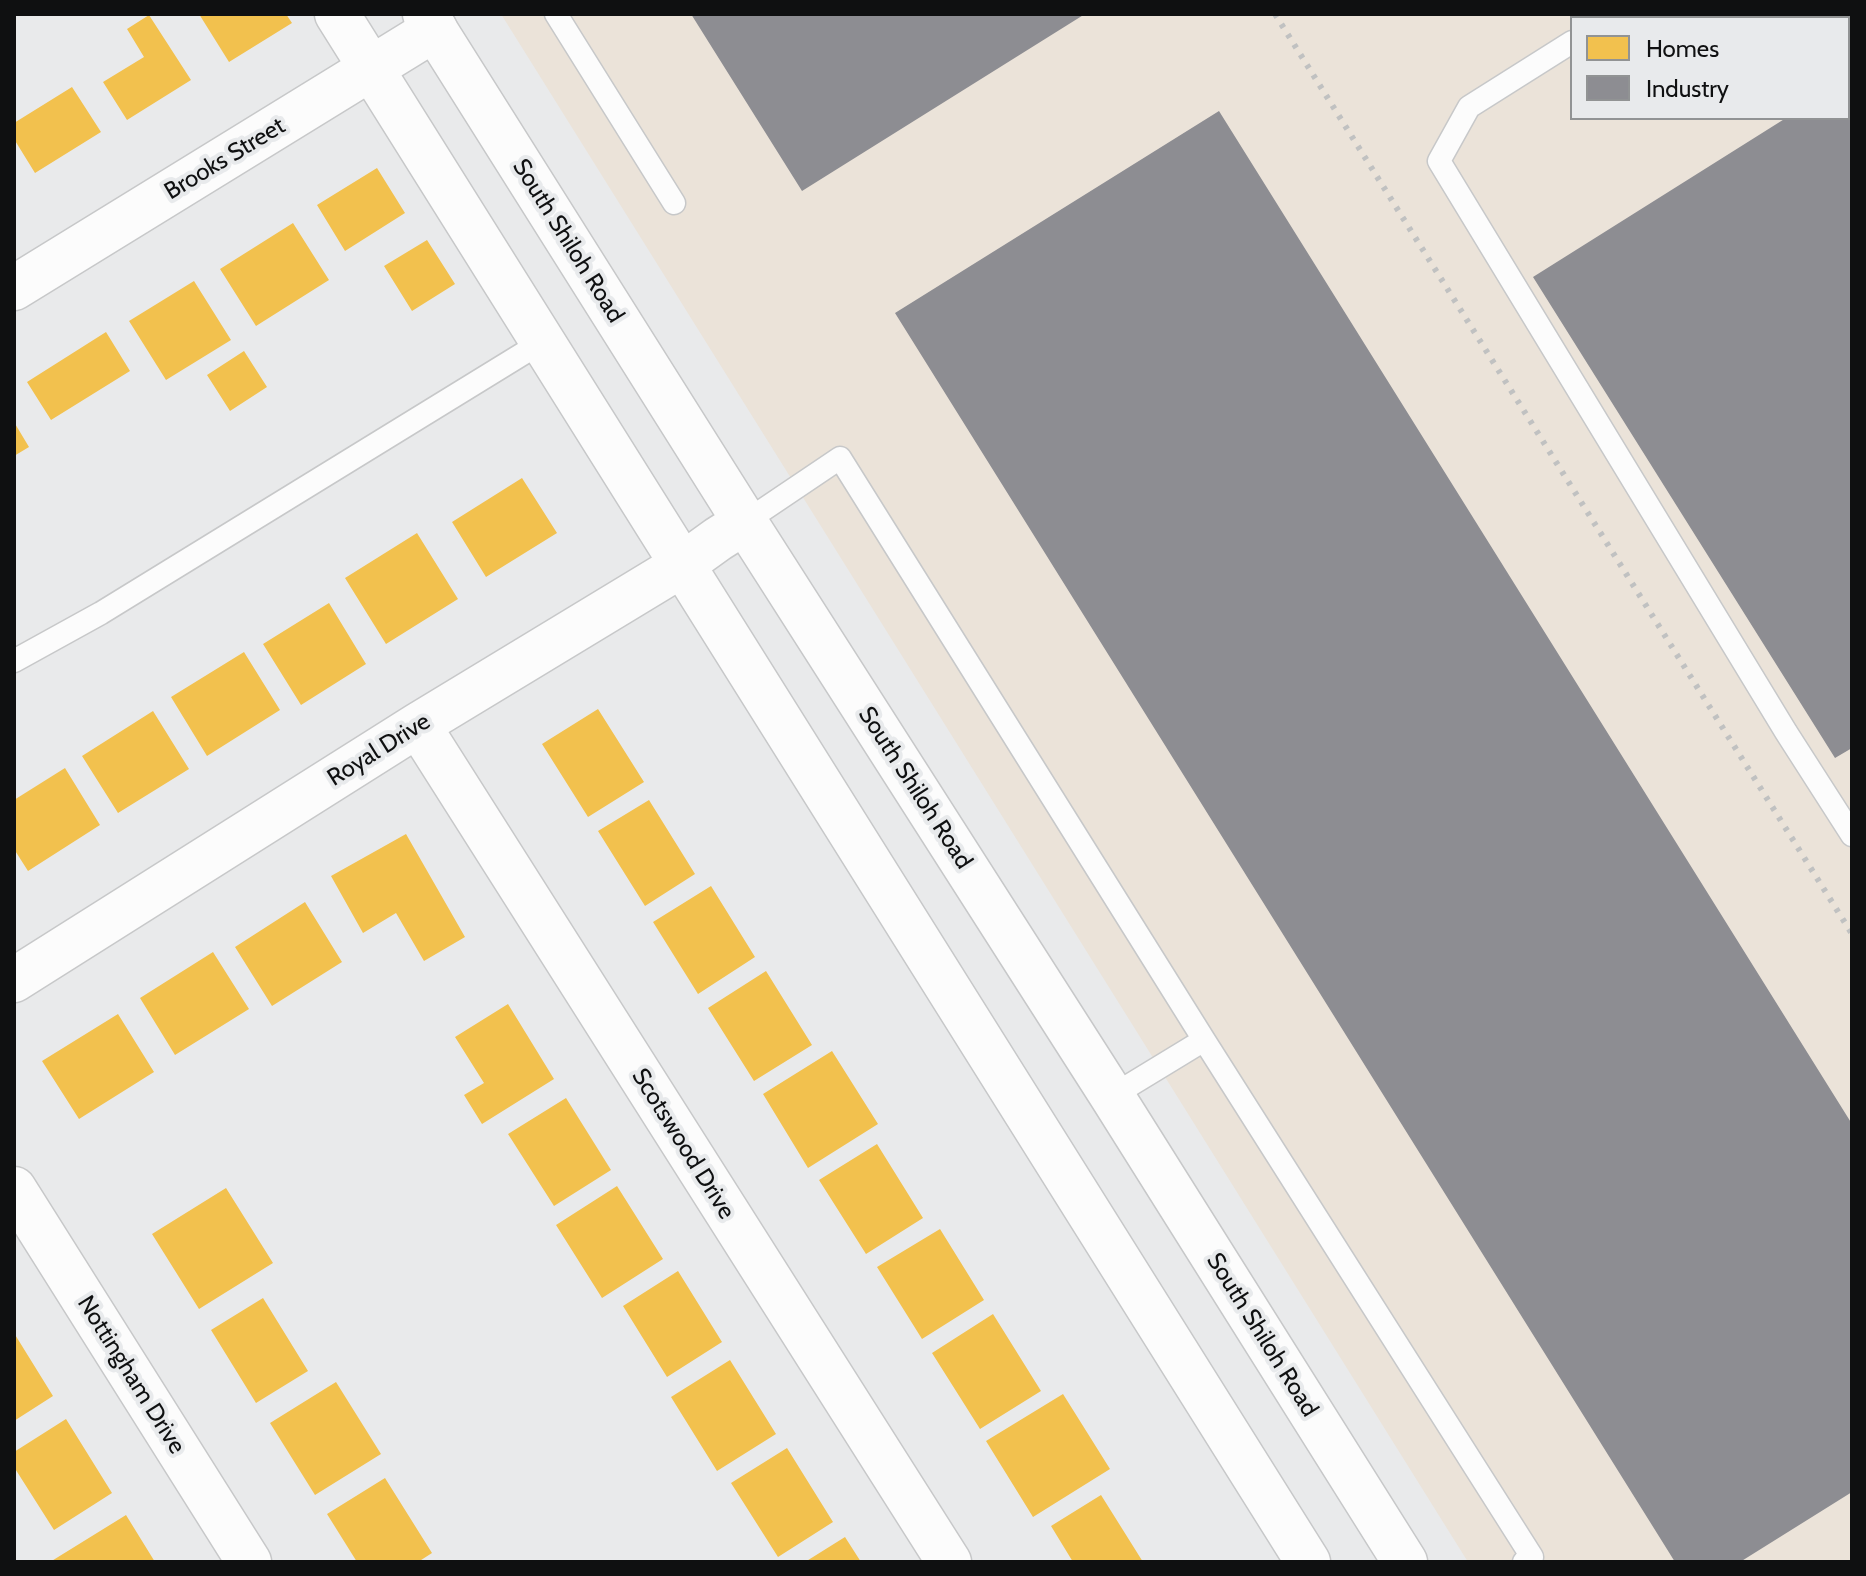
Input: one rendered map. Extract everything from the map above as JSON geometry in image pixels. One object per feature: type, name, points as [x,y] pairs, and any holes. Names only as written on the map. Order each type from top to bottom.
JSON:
[{"type":"main road","points":[[337,14],[1308,1562]]},
{"type":"main road","name":"Brooks Street","points":[[14,288],[372,69],[439,19]]},
{"type":"main road","name":"South Shiloh Road","points":[[439,19],[745,522],[1405,1562]]},
{"type":"main road","name":"Royal Drive","points":[[14,980],[418,725],[682,565],[745,522]]},
{"type":"main road","name":"Scotswood Drive","points":[[418,725],[949,1562]]},
{"type":"main road","name":"Nottingham Drive","points":[[14,1189],[249,1562]]},
{"type":"lane","points":[[556,14],[674,203]]},
{"type":"lane","points":[[1570,43],[1469,107],[1439,161],[1786,732],[1852,835]]},
{"type":"lane","points":[[14,661],[101,613],[542,342]]},
{"type":"lane","points":[[745,522],[840,458],[1532,1557],[1524,1562]]},
{"type":"lane","points":[[1112,1096],[1204,1040]]},
{"type":"shaded area","points":[[501,14],[1852,14],[1852,1562],[1468,1562]]},
{"type":"building: Homes","points":[[199,14],[286,14],[292,23],[229,62]]},
{"type":"building: Homes","points":[[149,15],[191,80],[127,120],[103,82],[144,57],[127,29]]},
{"type":"building: Homes","points":[[72,87],[101,132],[35,173],[14,139],[14,123]]},
{"type":"building: Homes","points":[[377,168],[405,213],[345,251],[317,205]]},
{"type":"building: Homes","points":[[293,223],[329,280],[256,326],[220,269]]},
{"type":"building: Homes","points":[[427,240],[455,284],[412,311],[384,266]]},
{"type":"building: Homes","points":[[194,281],[231,340],[166,380],[129,321]]},
{"type":"building: Homes","points":[[106,332],[130,371],[51,420],[27,382]]},
{"type":"building: Homes","points":[[244,351],[267,387],[230,411],[207,375]]},
{"type":"building: Homes","points":[[14,422],[29,447],[14,456]]},
{"type":"building: Homes","points":[[522,478],[557,533],[486,577],[452,522]]},
{"type":"building: Homes","points":[[417,533],[458,599],[386,644],[345,578]]},
{"type":"building: Homes","points":[[329,603],[366,664],[301,705],[263,644]]},
{"type":"building: Homes","points":[[244,652],[280,710],[207,756],[171,697]]},
{"type":"building: Homes","points":[[598,709],[644,782],[588,817],[542,744]]},
{"type":"building: Homes","points":[[153,711],[189,769],[118,813],[82,756]]},
{"type":"building: Homes","points":[[65,768],[100,825],[28,871],[14,849],[14,800]]},
{"type":"building: Homes","points":[[649,800],[695,874],[645,906],[598,831]]},
{"type":"building: Homes","points":[[406,834],[465,937],[424,961],[396,913],[363,933],[331,876]]},
{"type":"building: Homes","points":[[711,886],[755,957],[698,994],[653,922]]},
{"type":"building: Homes","points":[[305,902],[342,962],[272,1006],[235,947]]},
{"type":"building: Homes","points":[[213,952],[249,1009],[175,1055],[140,998]]},
{"type":"building: Homes","points":[[766,971],[812,1045],[754,1081],[708,1008]]},
{"type":"building: Homes","points":[[508,1004],[554,1079],[482,1124],[464,1095],[484,1083],[455,1037]]},
{"type":"building: Homes","points":[[118,1014],[154,1072],[79,1119],[42,1061]]},
{"type":"building: Homes","points":[[832,1051],[878,1124],[808,1168],[763,1094]]},
{"type":"building: Homes","points":[[566,1098],[611,1170],[554,1206],[508,1134]]},
{"type":"building: Homes","points":[[877,1144],[923,1218],[866,1254],[819,1180]]},
{"type":"building: Homes","points":[[617,1186],[663,1259],[602,1298],[556,1225]]},
{"type":"building: Homes","points":[[226,1188],[273,1263],[199,1309],[152,1234]]},
{"type":"building: Homes","points":[[940,1229],[984,1300],[922,1339],[877,1267]]},
{"type":"building: Homes","points":[[678,1271],[722,1342],[667,1377],[623,1306]]},
{"type":"building: Homes","points":[[263,1298],[308,1371],[256,1403],[211,1330]]},
{"type":"building: Homes","points":[[993,1314],[1041,1391],[980,1429],[932,1353]]},
{"type":"building: Homes","points":[[14,1333],[53,1396],[14,1421]]},
{"type":"building: Homes","points":[[730,1360],[776,1434],[717,1471],[671,1397]]},
{"type":"building: Homes","points":[[336,1382],[381,1454],[315,1495],[270,1423]]},
{"type":"building: Homes","points":[[1063,1394],[1110,1469],[1033,1517],[986,1441]]},
{"type":"building: Homes","points":[[66,1419],[112,1493],[54,1530],[14,1467],[14,1452]]},
{"type":"building: Homes","points":[[787,1448],[833,1522],[778,1557],[731,1483]]},
{"type":"building: Homes","points":[[385,1478],[432,1553],[418,1562],[357,1562],[327,1514]]},
{"type":"building: Homes","points":[[1101,1495],[1143,1562],[1073,1562],[1051,1526]]},
{"type":"building: Homes","points":[[126,1515],[155,1562],[50,1562]]},
{"type":"building: Homes","points":[[845,1537],[861,1562],[805,1562]]},
{"type":"building: Industry","points":[[691,14],[1085,14],[802,191]]},
{"type":"building: Industry","points":[[1852,76],[1852,748],[1835,758],[1533,277],[1783,120],[1850,120]]},
{"type":"building: Industry","points":[[1219,111],[1852,1124],[1852,1492],[1740,1562],[1675,1562],[895,313]]},
{"type":"railway","points":[[1275,14],[1852,934]]}]
